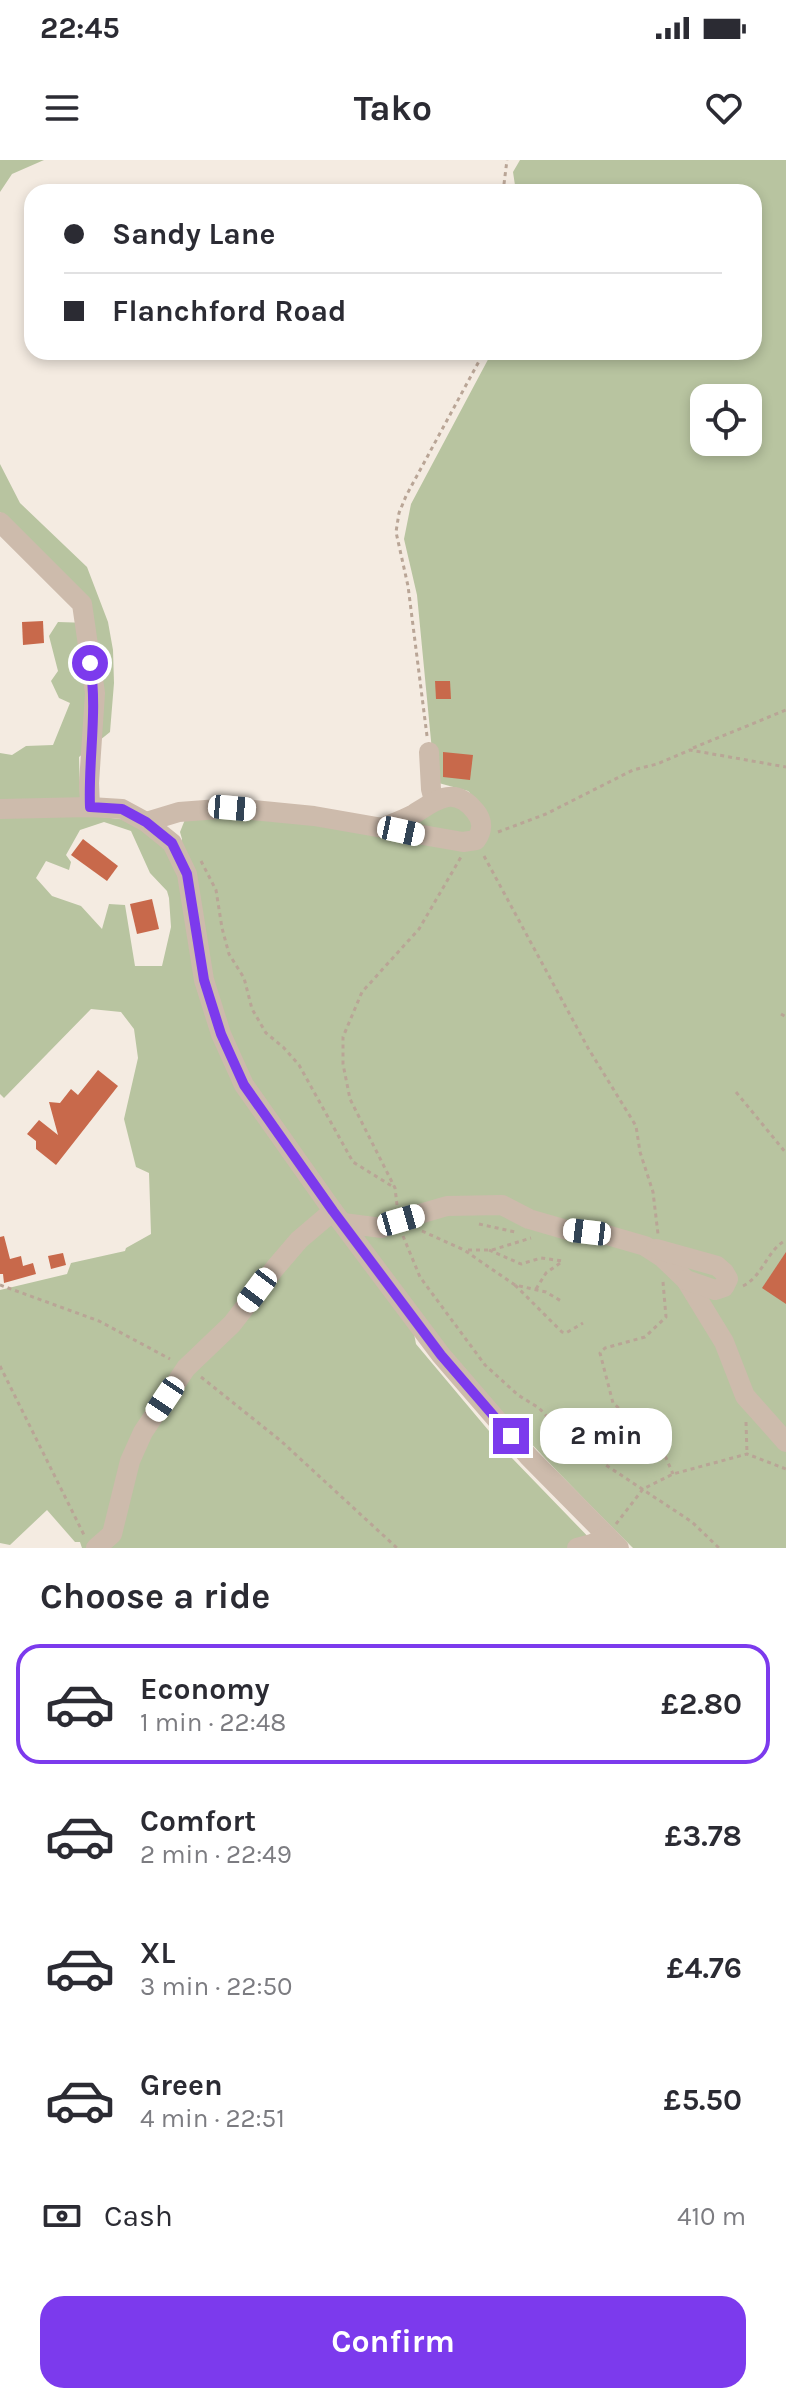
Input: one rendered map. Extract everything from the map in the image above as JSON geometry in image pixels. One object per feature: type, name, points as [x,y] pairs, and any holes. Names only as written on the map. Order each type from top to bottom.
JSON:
[{"type":"street","points":[[0,522],[82,604],[95,693],[90,807]]},
{"type":"street","points":[[429,752],[434,800]]},
{"type":"street","points":[[146,822],[179,812],[232,808],[314,816],[455,842],[473,841],[480,834],[481,820],[467,802],[455,797],[434,800],[411,816],[384,827]]},
{"type":"street","points":[[0,809],[122,809],[146,822],[172,843],[187,874],[204,980],[221,1034],[244,1085],[338,1217],[474,1396],[613,1542]]},
{"type":"street","points":[[93,1548],[112,1534],[130,1461],[143,1432],[186,1368],[232,1324],[299,1240],[338,1217],[394,1223],[447,1206],[502,1205],[529,1219],[567,1230],[607,1235],[721,1268],[727,1275],[727,1284],[715,1290],[686,1280]]},
{"type":"street","points":[[368,1256],[394,1223]]},
{"type":"street","points":[[656,1251],[686,1280],[724,1342],[745,1396],[786,1442]]},
{"type":"street","points":[[577,1548],[613,1542]]},
{"type":"path","points":[[504,184],[507,160]]},
{"type":"path","points":[[429,752],[408,586],[396,532],[406,496],[480,360]]},
{"type":"path","points":[[719,1548],[692,1522],[571,1442],[539,1408],[518,1395],[485,1365],[420,1277],[394,1223],[395,1188],[350,1099],[343,1064],[343,1037],[362,992],[419,929],[473,841],[546,814],[633,770],[657,764],[786,710]]},
{"type":"path","points":[[690,750],[786,767]]},
{"type":"path","points":[[473,841],[588,1048],[636,1126],[640,1152],[653,1192],[656,1251],[666,1317],[645,1337],[605,1348],[600,1353],[613,1403],[660,1444],[673,1474]]},
{"type":"path","points":[[199,858],[216,890],[229,954],[244,978],[252,1009],[266,1033],[299,1065],[353,1162],[395,1188]]},
{"type":"path","points":[[781,1014],[786,1017]]},
{"type":"path","points":[[736,1092],[786,1153]]},
{"type":"path","points":[[394,1223],[464,1250],[515,1285],[562,1332],[566,1333],[583,1323]]},
{"type":"path","points":[[464,1250],[489,1250],[539,1237]]},
{"type":"path","points":[[715,1290],[748,1285],[778,1244],[786,1240]]},
{"type":"path","points":[[489,1250],[521,1264],[541,1258],[563,1261],[546,1273],[536,1289]]},
{"type":"path","points":[[0,1285],[99,1321],[214,1386],[281,1441],[397,1548]]},
{"type":"path","points":[[515,1285],[536,1289],[561,1301]]},
{"type":"path","points":[[0,1366],[93,1548]]},
{"type":"path","points":[[613,1542],[643,1489],[673,1474],[747,1454],[786,1469]]},
{"type":"green space","points":[[0,160],[44,160],[12,174],[0,192]]},
{"type":"green space","points":[[520,160],[786,160],[786,1548],[633,1548],[517,1428],[408,1302],[416,1344],[510,1456],[599,1548],[82,1548],[80,1542],[75,1542],[47,1510],[10,1545],[0,1543],[0,1290],[67,1274],[71,1263],[125,1251],[151,1234],[149,1173],[136,1167],[124,1119],[138,1058],[134,1029],[121,1012],[91,1009],[4,1098],[0,1094],[0,753],[12,755],[26,746],[53,745],[70,703],[59,698],[51,681],[58,671],[49,636],[58,622],[89,623],[86,597],[0,512],[0,464],[20,503],[87,567],[108,622],[114,683],[110,732],[79,757],[80,794],[86,815],[136,821],[181,842],[180,832],[190,807],[384,818],[470,793],[435,782],[417,595],[404,539],[411,504],[488,360],[762,360],[762,184],[515,184],[513,172]],"holes":[[[104,822],[131,831],[150,873],[167,891],[169,898],[171,927],[162,966],[135,966],[125,905],[109,904],[102,929],[81,906],[52,896],[36,878],[46,861],[69,870],[71,862],[66,855],[80,830]]]},
{"type":"building","points":[[43,621],[44,643],[23,645],[22,622]]},
{"type":"building","points":[[435,681],[450,681],[451,699],[436,699]]},
{"type":"building","points":[[443,752],[473,755],[470,780],[443,777]]},
{"type":"building","points":[[83,839],[118,866],[107,881],[71,855]]},
{"type":"building","points":[[152,899],[159,929],[137,934],[130,904]]},
{"type":"building","points":[[98,1070],[118,1086],[56,1165],[36,1149],[36,1141],[27,1134],[39,1120],[58,1135],[49,1102],[60,1103],[71,1089],[78,1095]]},
{"type":"building","points":[[4,1236],[10,1259],[21,1256],[23,1266],[33,1263],[36,1274],[4,1283],[3,1274],[0,1274],[0,1237]]},
{"type":"building","points":[[786,1252],[786,1304],[762,1288]]},
{"type":"building","points":[[63,1253],[66,1265],[51,1269],[48,1256]]},
{"type":"route","points":[[90,663],[95,693],[90,807],[122,809],[146,822],[172,843],[187,874],[204,980],[221,1034],[244,1085],[273,1129],[441,1355],[511,1436]]}]
